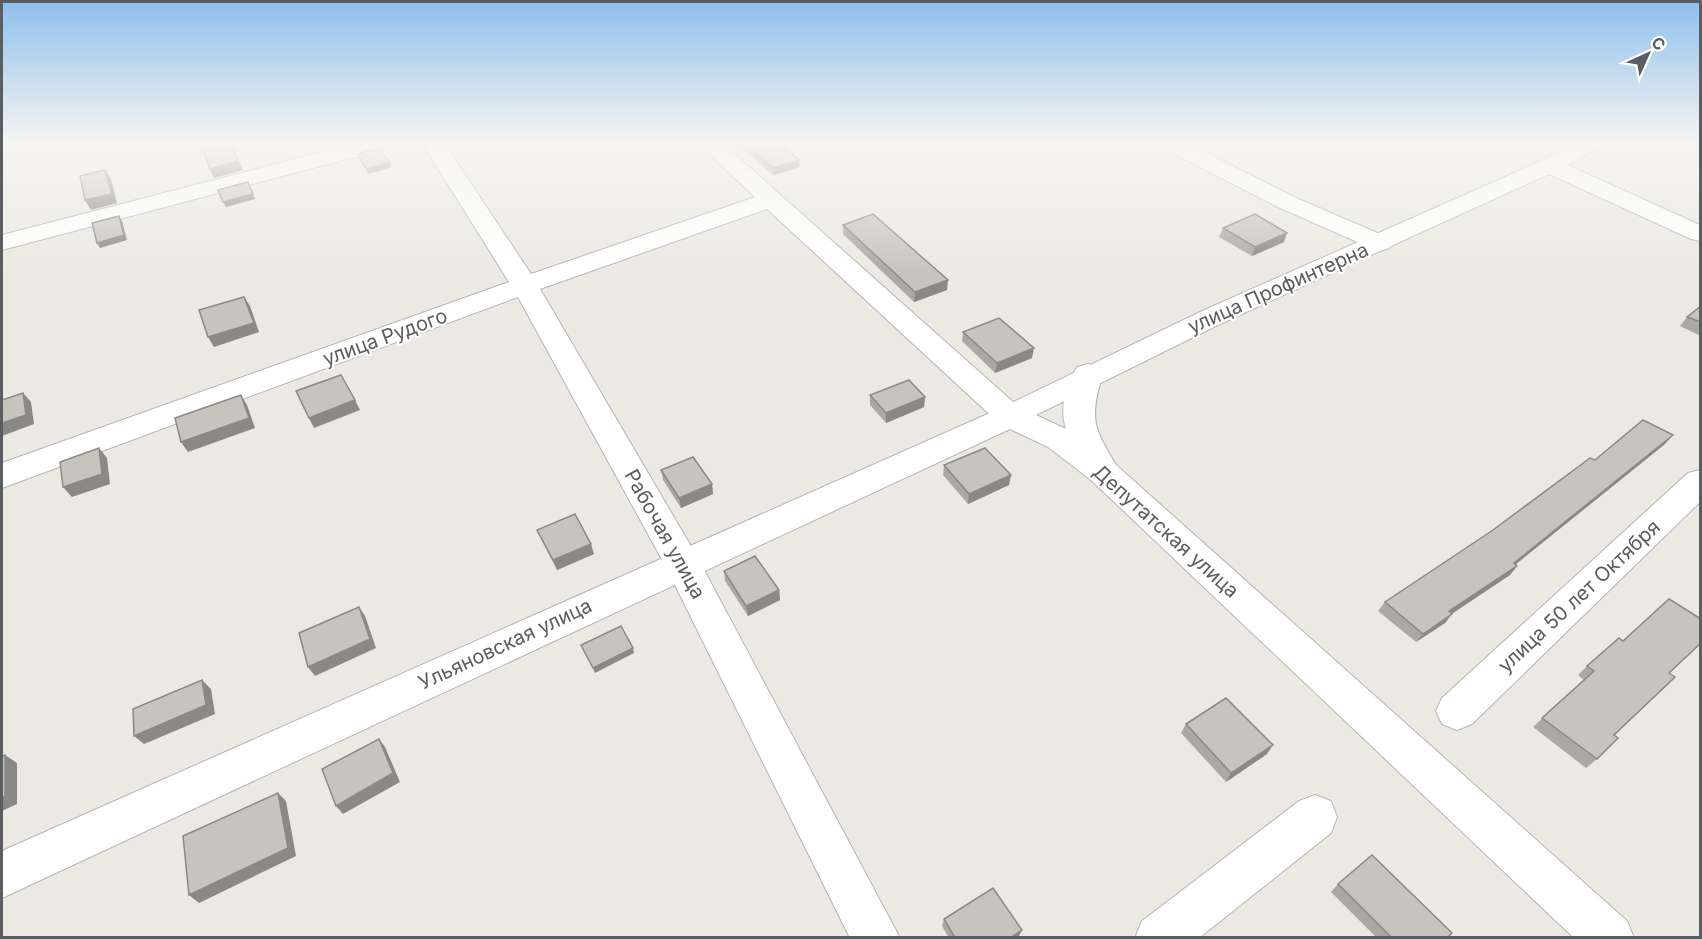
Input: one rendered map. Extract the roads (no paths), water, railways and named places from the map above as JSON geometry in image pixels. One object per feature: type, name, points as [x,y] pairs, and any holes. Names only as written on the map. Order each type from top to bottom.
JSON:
[{"type":"street","points":[[2,243],[215,187]]},
{"type":"street","name":"Рабочая улица","points":[[461,187],[525,285],[682,563],[876,938]]},
{"type":"street","name":"Депутатская улица","points":[[756,187],[1010,416],[1059,439],[1103,472],[1610,938]]},
{"type":"street","points":[[1256,187],[1380,243]]},
{"type":"street","name":"улица Профинтерна","points":[[1010,416],[1088,374],[1222,311],[1503,187]]},
{"type":"street","points":[[1596,187],[1701,234]]},
{"type":"street","name":"улица Рудого","points":[[2,476],[525,285],[770,200]]},
{"type":"street","points":[[1088,374],[1079,399],[1078,421],[1083,442],[1103,472]]},
{"type":"street","name":"Ульяновская улица","points":[[2,875],[682,563],[1010,416]]},
{"type":"street","name":"улица 50 лет Октября","points":[[1457,711],[1701,482]]},
{"type":"street","points":[[1159,938],[1315,817]]}]
